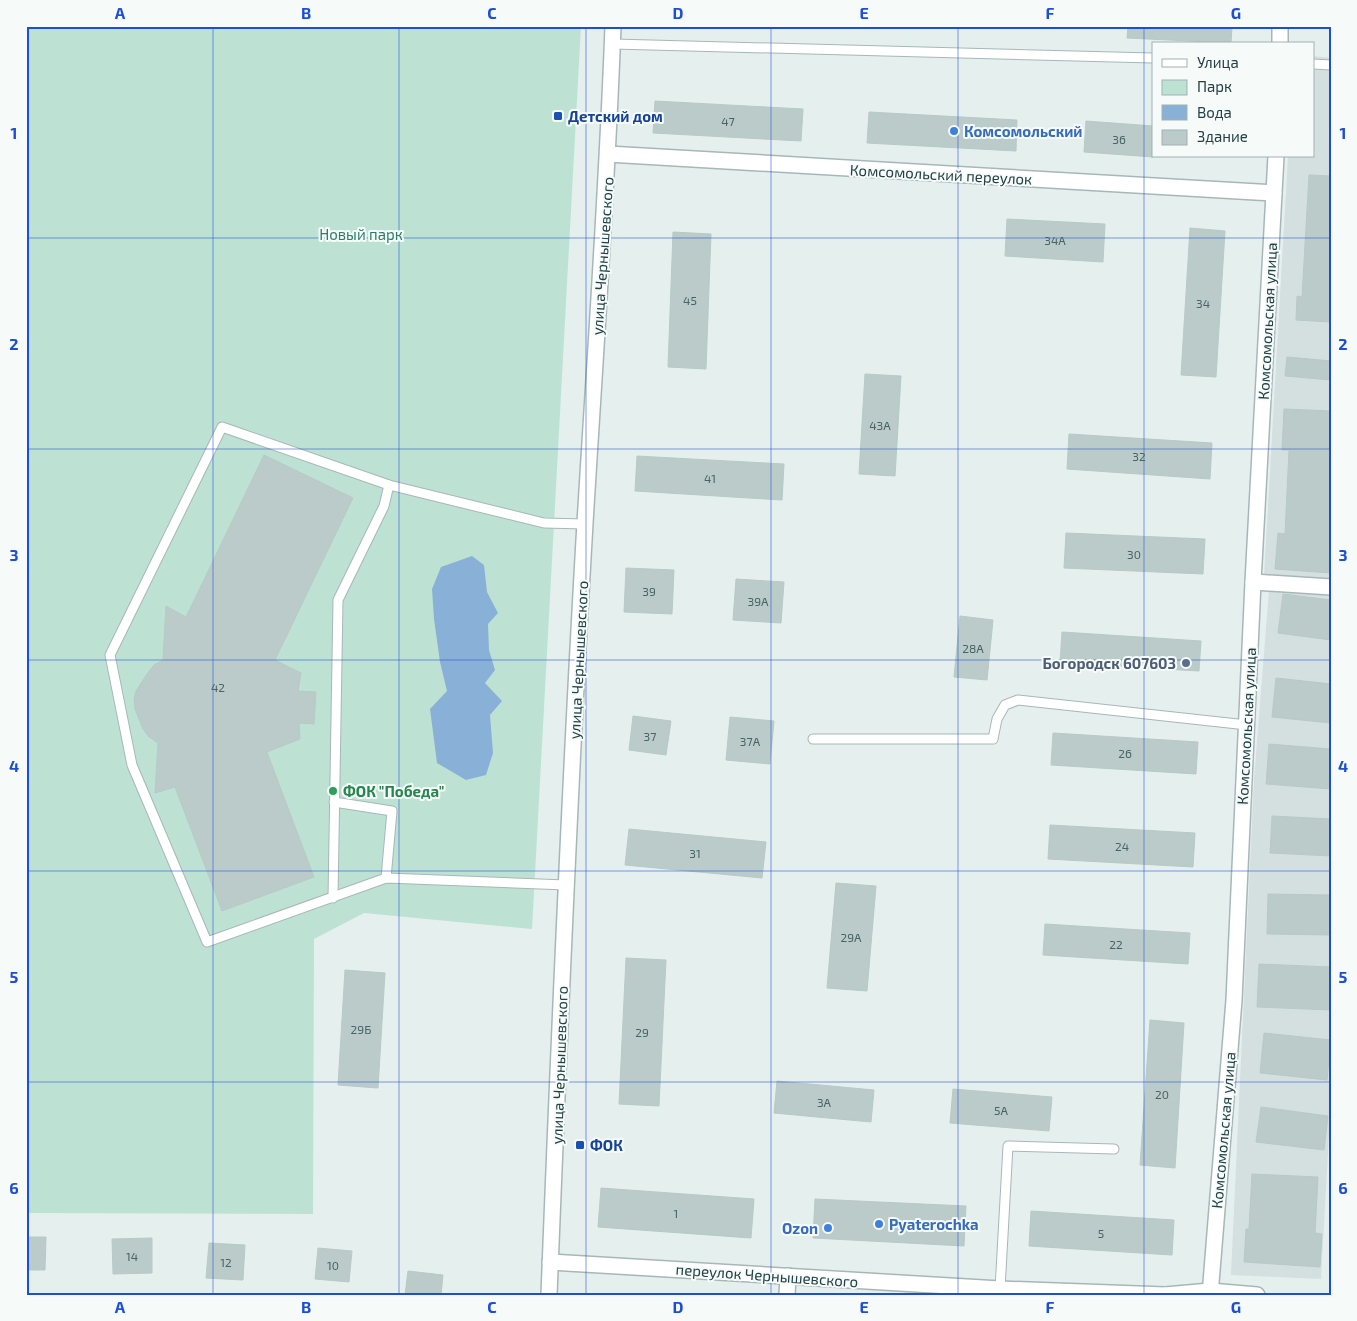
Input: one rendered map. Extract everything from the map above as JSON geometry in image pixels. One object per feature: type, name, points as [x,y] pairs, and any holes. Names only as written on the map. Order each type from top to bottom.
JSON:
[{"type":"street","name":"улица Чернышевского","points":[[549,1295],[566,885],[585,524],[608,154],[613,26]]},
{"type":"street","points":[[1280,26],[1280,42]]},
{"type":"street","name":"Комсомольский переулок","points":[[608,154],[1274,193]]},
{"type":"street","name":"Комсомольская улица","points":[[1210,1293],[1234,1000],[1253,582],[1276,158]]},
{"type":"street","points":[[1253,582],[1331,588]]},
{"type":"street","name":"переулок Чернышевского","points":[[550,1262],[788,1276],[1000,1292],[1257,1295]]},
{"type":"street","points":[[787,1295],[788,1276]]},
{"type":"lane","points":[[613,44],[1152,58]]},
{"type":"lane","points":[[1314,64],[1331,65]]},
{"type":"lane","points":[[566,885],[386,878],[207,942],[132,766],[110,655],[222,426],[389,485],[544,523],[585,524]]},
{"type":"lane","points":[[333,898],[338,600],[384,506],[389,485]]},
{"type":"lane","points":[[813,739],[993,739],[996,719],[1005,705],[1018,700],[1246,724]]},
{"type":"lane","points":[[334,802],[392,811],[386,878]]},
{"type":"lane","points":[[1000,1292],[1008,1146],[1114,1149]]},
{"type":"shaded area","points":[[1314,56],[1331,58],[1331,580],[1264,576],[1288,158],[1314,158]]},
{"type":"shaded area","points":[[1269,590],[1331,596],[1331,1098],[1321,1279],[1231,1275],[1254,780]]},
{"type":"green space","name":"Новый парк","points":[[26,26],[581,26],[532,929],[364,913],[314,939],[313,1214],[26,1213]]},
{"type":"water","points":[[472,556],[484,565],[487,592],[498,613],[488,624],[489,650],[495,670],[485,683],[502,701],[490,715],[493,753],[486,775],[466,780],[437,763],[430,709],[447,691],[440,662],[432,589],[441,567]]},
{"type":"building","points":[[1128,26],[1232,26],[1231,42],[1127,38]]},
{"type":"building","points":[[655,101],[803,109],[801,141],[653,133]]},
{"type":"building","points":[[869,112],[1017,120],[1016,151],[867,143]]},
{"type":"building","points":[[1086,121],[1152,126],[1152,157],[1084,152]]},
{"type":"building","points":[[1309,175],[1331,176],[1331,322],[1296,320],[1297,296],[1302,297]]},
{"type":"building","points":[[1007,219],[1105,224],[1103,262],[1005,256]]},
{"type":"building","points":[[1190,228],[1225,231],[1216,377],[1181,375]]},
{"type":"building","points":[[673,232],[711,234],[706,369],[668,367]]},
{"type":"building","points":[[1287,357],[1331,361],[1331,380],[1285,376]]},
{"type":"building","points":[[865,374],[901,376],[895,476],[859,474]]},
{"type":"building","points":[[1284,409],[1331,411],[1331,573],[1275,569],[1278,533],[1285,534],[1289,450],[1282,450]]},
{"type":"building","points":[[1069,434],[1212,443],[1210,479],[1067,469]]},
{"type":"building","points":[[264,455],[353,498],[275,660],[301,673],[298,691],[316,692],[314,724],[299,723],[300,739],[267,752],[314,877],[222,911],[175,787],[155,793],[158,743],[149,737],[143,729],[135,709],[134,699],[136,691],[147,674],[154,665],[163,660],[166,606],[186,617]]},
{"type":"building","points":[[637,456],[784,464],[782,500],[635,491]]},
{"type":"building","points":[[1066,533],[1205,539],[1203,574],[1064,568]]},
{"type":"building","points":[[626,568],[674,570],[672,614],[624,612]]},
{"type":"building","points":[[736,579],[784,582],[781,623],[733,620]]},
{"type":"building","points":[[1283,594],[1331,600],[1331,640],[1278,633]]},
{"type":"building","points":[[960,616],[993,620],[987,680],[954,677]]},
{"type":"building","points":[[1062,632],[1201,641],[1199,671],[1060,663]]},
{"type":"building","points":[[1276,678],[1331,684],[1331,723],[1272,717]]},
{"type":"building","points":[[633,716],[671,721],[666,755],[629,750]]},
{"type":"building","points":[[730,717],[774,721],[770,764],[726,760]]},
{"type":"building","points":[[1053,733],[1198,742],[1196,774],[1051,765]]},
{"type":"building","points":[[1269,744],[1331,749],[1331,789],[1266,784]]},
{"type":"building","points":[[1272,816],[1331,819],[1331,856],[1270,853]]},
{"type":"building","points":[[1050,825],[1195,833],[1193,867],[1048,859]]},
{"type":"building","points":[[629,829],[766,842],[762,878],[625,865]]},
{"type":"building","points":[[836,883],[876,886],[867,991],[827,988]]},
{"type":"building","points":[[1268,894],[1331,895],[1331,935],[1267,934]]},
{"type":"building","points":[[1045,924],[1190,933],[1188,964],[1043,955]]},
{"type":"building","points":[[626,958],[666,960],[659,1106],[619,1104]]},
{"type":"building","points":[[1259,964],[1331,967],[1331,1010],[1257,1007]]},
{"type":"building","points":[[345,970],[385,973],[378,1088],[338,1085]]},
{"type":"building","points":[[1150,1020],[1184,1023],[1175,1168],[1140,1165]]},
{"type":"building","points":[[1264,1033],[1331,1040],[1327,1080],[1260,1073]]},
{"type":"building","points":[[777,1081],[874,1090],[871,1122],[774,1113]]},
{"type":"building","points":[[953,1089],[1052,1097],[1049,1131],[950,1123]]},
{"type":"building","points":[[1261,1107],[1328,1116],[1324,1150],[1256,1142]]},
{"type":"building","points":[[1252,1174],[1318,1177],[1315,1233],[1322,1234],[1320,1267],[1244,1262],[1246,1229],[1249,1229]]},
{"type":"building","points":[[601,1188],[754,1199],[751,1238],[598,1227]]},
{"type":"building","points":[[815,1199],[966,1206],[964,1246],[813,1238]]},
{"type":"building","points":[[1031,1211],[1174,1220],[1172,1255],[1029,1246]]},
{"type":"building","points":[[26,1237],[46,1237],[45,1270],[26,1270]]},
{"type":"building","points":[[152,1238],[152,1273],[113,1274],[112,1239]]},
{"type":"building","points":[[209,1243],[245,1245],[243,1280],[206,1278]]},
{"type":"building","points":[[318,1248],[352,1251],[349,1282],[315,1279]]},
{"type":"building","points":[[408,1271],[443,1275],[441,1295],[405,1295]]},
{"type":"place","name":"Детский дом","points":[[558,116]]},
{"type":"place","name":"Комсомольский","points":[[954,131]]},
{"type":"place","name":"Богородск 607603","points":[[1186,663]]},
{"type":"place","name":"ФОК \"Победа\"","points":[[333,791]]},
{"type":"place","name":"ФОК","points":[[580,1145]]},
{"type":"place","name":"Pyaterochka","points":[[879,1224]]},
{"type":"place","name":"Ozon","points":[[828,1228]]}]
